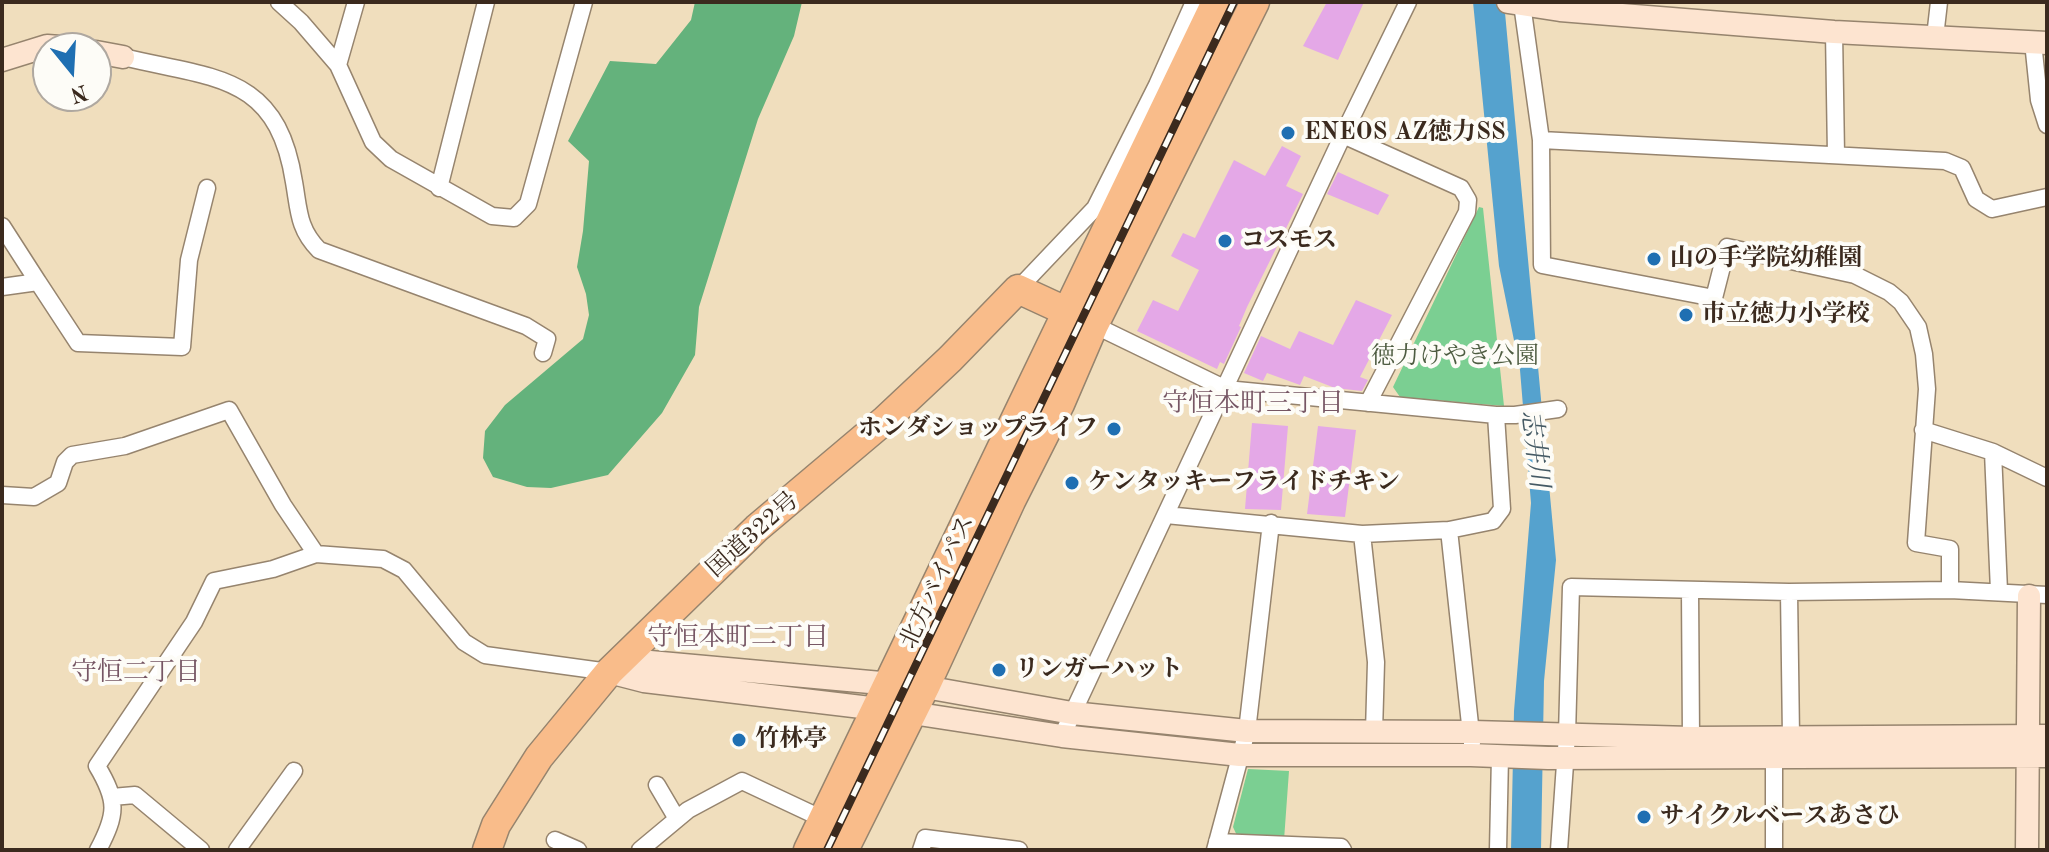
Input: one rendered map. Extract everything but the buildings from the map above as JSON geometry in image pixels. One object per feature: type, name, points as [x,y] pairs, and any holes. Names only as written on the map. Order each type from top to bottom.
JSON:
[{"type":"highway","points":[[1066,312],[1216,2]]},
{"type":"highway","points":[[1018,289],[1094,325],[1255,2]]},
{"type":"highway","name":"国道322号","points":[[487,850],[496,825],[539,757],[609,672],[757,528],[885,420],[1018,289]]},
{"type":"highway","name":"北方バイパス","points":[[808,850],[1066,312]]},
{"type":"highway","name":"北方バイパス","points":[[844,850],[1060,404],[1094,325]]},
{"type":"street","points":[[279,2],[338,65],[373,142],[391,159],[492,216],[514,218],[528,204],[584,2]]},
{"type":"street","points":[[338,65],[356,2]]},
{"type":"street","points":[[439,188],[486,2]]},
{"type":"street","points":[[1018,289],[1095,208],[1157,85],[1194,2]]},
{"type":"street","points":[[1062,736],[1408,2]]},
{"type":"street","points":[[1935,37],[1939,2]]},
{"type":"street","points":[[1950,590],[1950,549],[1916,543],[1926,377],[1924,354],[1918,327],[1901,302],[1889,292],[1855,275],[1727,247],[1714,298],[1542,265],[1541,140],[1515,3],[1658,10],[1834,32],[2040,42],[2039,100],[2047,125]]},
{"type":"street","points":[[1834,32],[1836,155]]},
{"type":"street","points":[[2,60],[32,51]]},
{"type":"street","points":[[112,55],[241,88],[260,102],[275,120],[287,145],[301,223],[307,237],[319,250],[526,326],[547,339],[543,353]]},
{"type":"street","points":[[1343,135],[1461,188],[1468,200],[1467,212],[1368,403]]},
{"type":"street","points":[[1541,140],[1945,161],[1962,168],[1976,199],[1992,209],[2047,197]]},
{"type":"street","points":[[2,226],[78,343],[182,347],[189,260],[207,188]]},
{"type":"street","points":[[2,287],[38,282]]},
{"type":"street","points":[[1094,325],[1226,389],[1496,415],[1552,409]]},
{"type":"street","points":[[2,495],[34,497],[58,483],[65,462],[72,455],[125,446],[229,410],[283,505],[316,554]]},
{"type":"street","points":[[1166,515],[1362,534],[1449,530],[1493,521],[1502,509],[1496,415]]},
{"type":"street","points":[[1923,430],[1993,452],[2047,478]]},
{"type":"street","points":[[1993,452],[1999,591]]},
{"type":"street","points":[[1271,523],[1247,731],[1216,846],[1341,847],[1343,850]]},
{"type":"street","points":[[1449,530],[1473,732],[1471,755]]},
{"type":"street","points":[[1362,534],[1376,662],[1374,732]]},
{"type":"street","points":[[98,850],[108,830],[113,804],[110,788],[97,766],[194,622],[214,581],[273,569],[316,554],[392,562],[404,570],[464,642],[485,655],[609,672],[644,681],[912,713],[1062,736],[1240,755],[1556,758],[1780,744]]},
{"type":"street","points":[[1559,850],[1556,758],[1571,587],[1789,592],[1950,590],[2038,596],[2038,746],[2027,850]]},
{"type":"street","points":[[1690,590],[1691,738]]},
{"type":"street","points":[[1774,850],[1789,592]]},
{"type":"street","points":[[609,672],[650,662],[925,687],[1072,713],[1247,731],[1473,732],[1691,738],[1780,744],[2038,746]]},
{"type":"street","points":[[1498,850],[1504,756]]},
{"type":"street","points":[[237,850],[294,771]]},
{"type":"street","points":[[640,850],[677,819],[742,781],[823,819]]},
{"type":"street","points":[[657,785],[677,819]]},
{"type":"street","points":[[112,797],[135,795],[201,850]]},
{"type":"street","points":[[921,850],[925,838],[1016,850]]},
{"type":"street","points":[[555,840],[578,850]]},
{"type":"green space","points":[[695,2],[802,2],[794,36],[758,119],[699,307],[695,355],[662,413],[608,475],[551,488],[527,487],[493,477],[483,458],[485,431],[505,405],[583,339],[589,315],[577,267],[589,161],[568,141],[610,61],[656,64],[691,20]]},
{"type":"green space","name":"徳力けやき公園","points":[[1479,207],[1483,208],[1504,406],[1400,397],[1393,387]]},
{"type":"green space","points":[[1248,769],[1289,771],[1284,840],[1239,840],[1233,827]]},
{"type":"water","name":"志井川","points":[[1473,2],[1504,2],[1556,560],[1544,681],[1541,850],[1511,850],[1514,711],[1531,503],[1520,370],[1499,266]]},
{"type":"railway","points":[[827,850],[1234,2]]},
{"type":"place","name":"ENEOS AZ徳力SS","points":[[1288,133]]},
{"type":"place","name":"コスモス","points":[[1225,241]]},
{"type":"place","name":"山の手学院幼稚園","points":[[1654,259]]},
{"type":"place","name":"市立徳力小学校","points":[[1686,315]]},
{"type":"place","name":"ホンダショップライフ","points":[[1114,429]]},
{"type":"place","name":"ケンタッキーフライドチキン","points":[[1072,483]]},
{"type":"place","name":"リンガーハット","points":[[999,670]]},
{"type":"place","name":"竹林亭","points":[[739,740]]},
{"type":"place","name":"サイクルベースあさひ","points":[[1644,817]]},
{"type":"district","name":"守恒本町三丁目","points":[[1253,404]]},
{"type":"district","name":"守恒本町二丁目","points":[[738,638]]},
{"type":"district","name":"守恒二丁目","points":[[136,673]]}]
